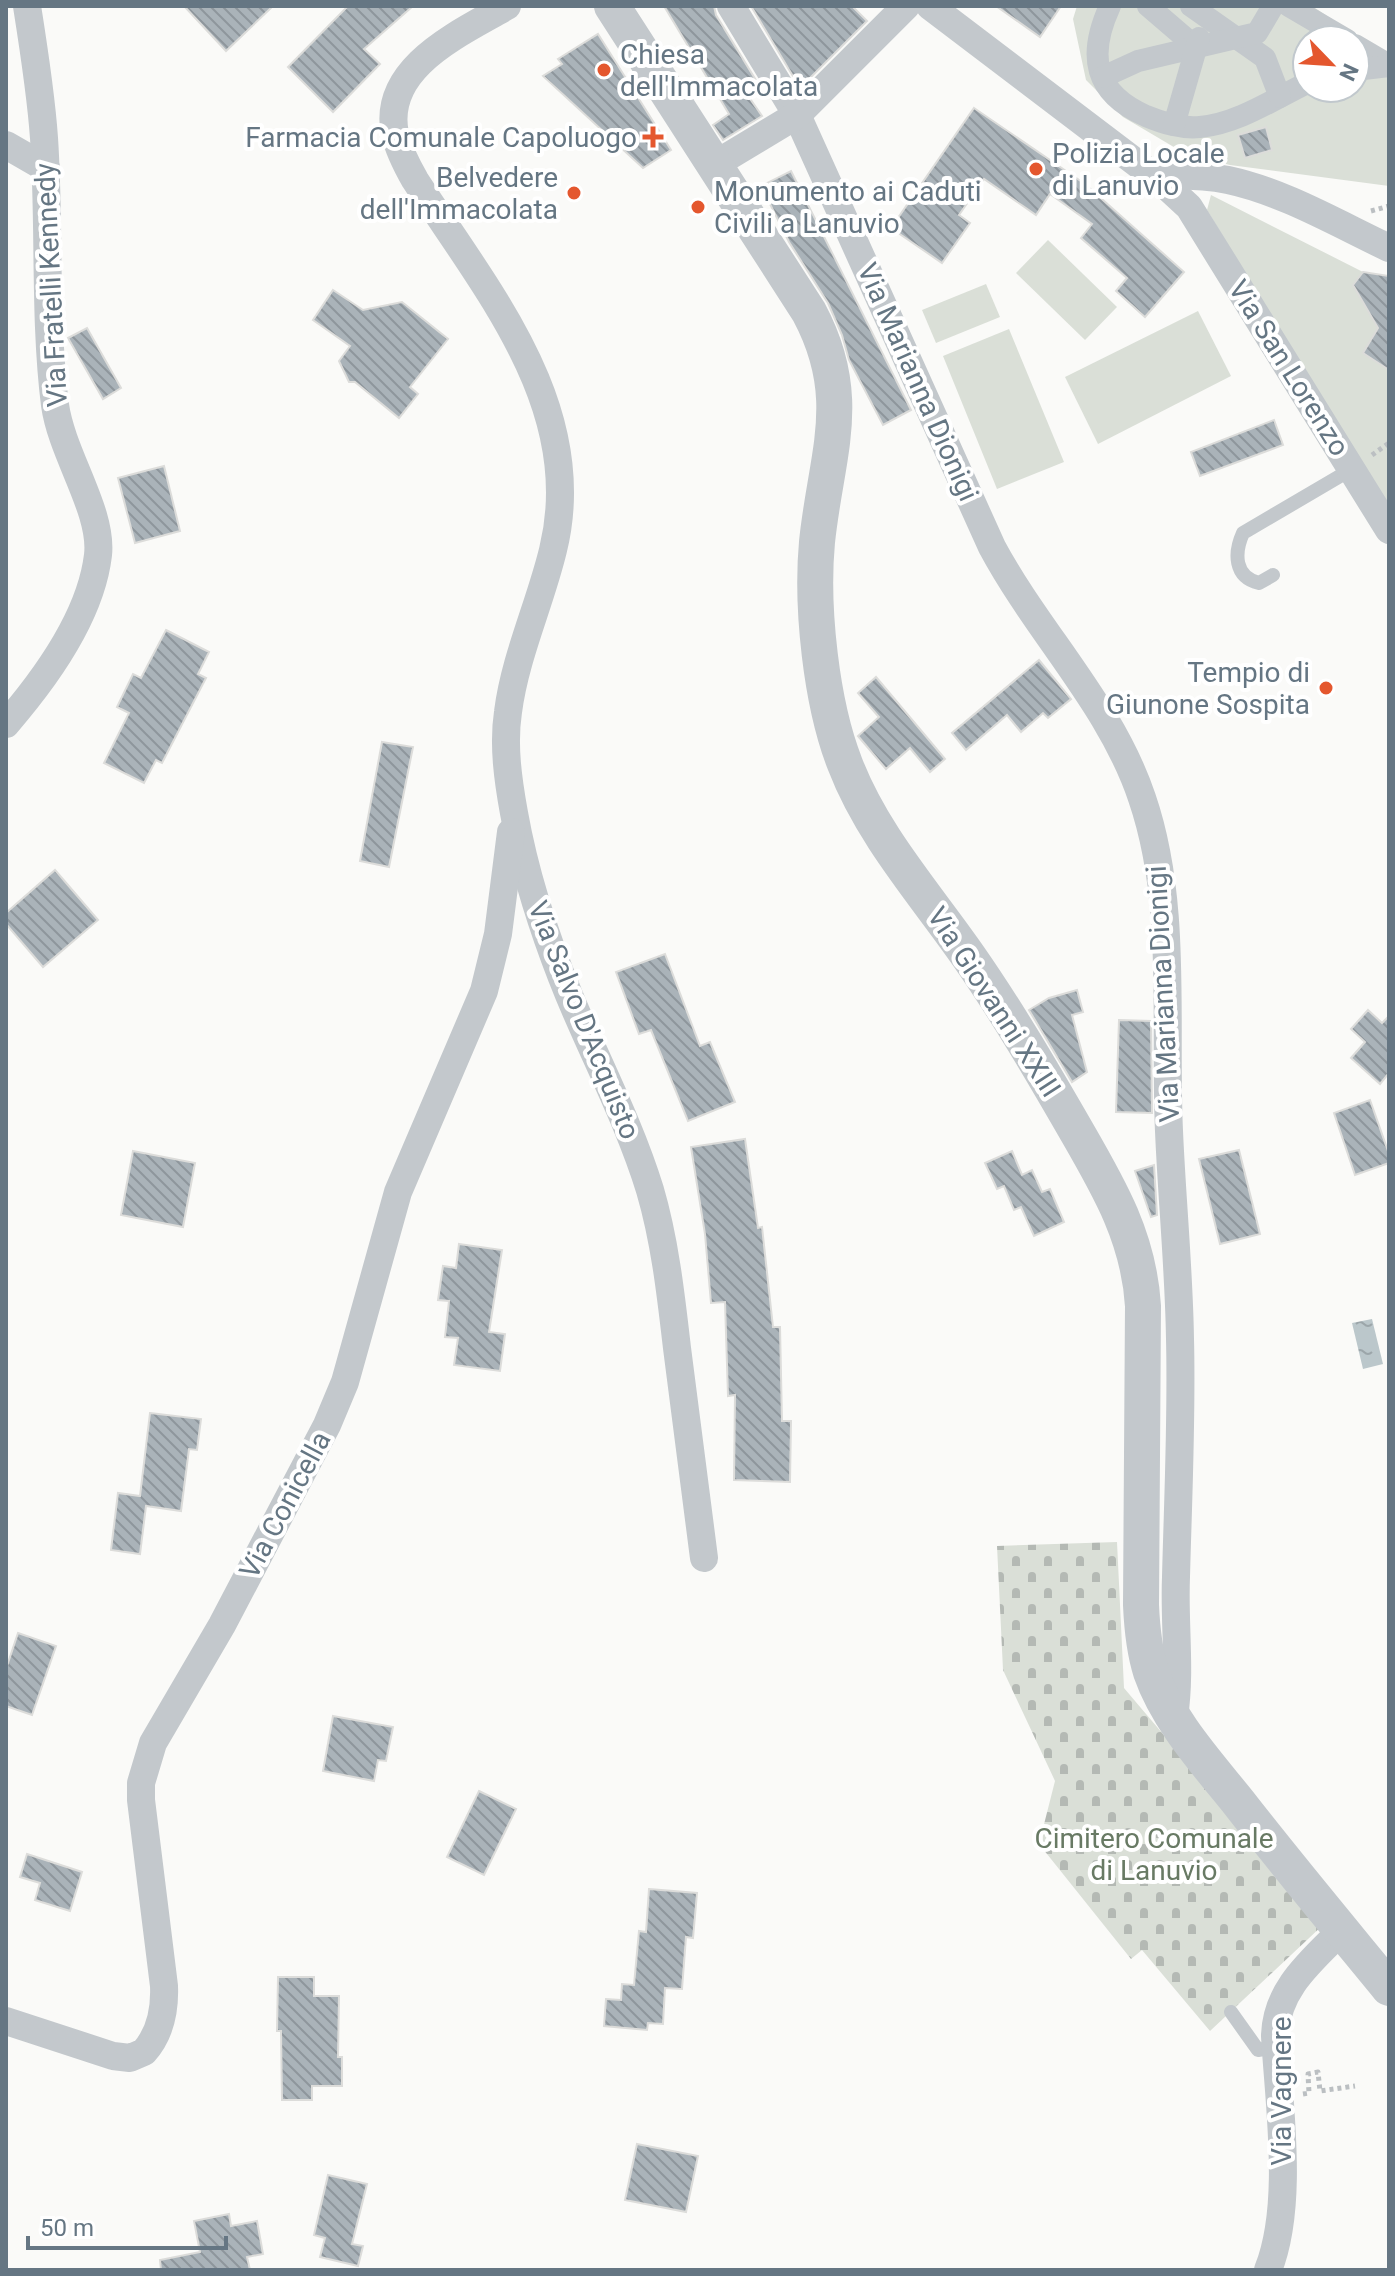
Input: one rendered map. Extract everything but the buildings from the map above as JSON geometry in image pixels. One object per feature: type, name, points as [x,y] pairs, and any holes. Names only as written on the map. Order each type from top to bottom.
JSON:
[{"type":"street","name":"Via Fratelli Kennedy","points":[[6,724],[41,682],[67,639],[91,584],[98,556],[96,527],[67,452],[56,407],[46,168],[40,92],[27,6]]},
{"type":"street","name":"Via Salvo D'Acquisto","points":[[507,6],[447,41],[415,67],[400,94],[394,126],[401,152],[415,180],[524,352],[545,398],[556,439],[561,478],[558,527],[508,711],[506,752],[514,811],[530,880],[554,959],[621,1109],[653,1201],[673,1313],[704,1558]]},
{"type":"street","name":"Via Giovanni XXIII","points":[[612,6],[809,312],[832,368],[836,422],[817,542],[816,594],[825,683],[843,759],[860,797],[889,845],[968,956],[1034,1059],[1099,1170],[1135,1248],[1143,1306],[1143,1631],[1151,1670],[1174,1717],[1340,1932],[1389,1988]]},
{"type":"street","name":"Via Marianna Dionigi","points":[[731,6],[797,115],[984,532],[1018,593],[1113,734],[1139,788],[1153,839],[1160,876],[1165,940],[1169,1131],[1180,1338],[1175,1606],[1178,1680],[1174,1717]]},
{"type":"street","points":[[714,165],[797,115],[906,6]]},
{"type":"street","name":"Via San Lorenzo","points":[[930,6],[1153,176],[1189,207],[1389,530]]},
{"type":"street","points":[[1110,6],[1098,43],[1103,77],[1111,94],[1125,106],[1160,122],[1200,127],[1222,123],[1291,91]]},
{"type":"street","points":[[1148,6],[1197,48]]},
{"type":"street","points":[[1103,77],[1138,61],[1257,33],[1273,6]]},
{"type":"street","points":[[1289,6],[1320,24]]},
{"type":"street","points":[[1174,125],[1197,48],[1204,10],[1265,58],[1280,97]]},
{"type":"street","points":[[1371,55],[1389,66]]},
{"type":"street","points":[[6,145],[46,168]]},
{"type":"street","points":[[1153,176],[1206,177],[1253,187],[1389,248]]},
{"type":"street","name":"Via Conicella","points":[[6,2021],[123,2058],[144,2052],[157,2032],[164,1995],[141,1800],[146,1761],[327,1425],[345,1382],[392,1210],[418,1142],[473,1020],[490,971],[501,920],[514,811]]},
{"type":"street","name":"Via Vagnere","points":[[1268,2270],[1282,2217],[1277,2015],[1298,1974],[1340,1932]]},
{"type":"lane","points":[[1273,575],[1259,583],[1249,580],[1240,570],[1238,544],[1243,533],[1352,469]]},
{"type":"lane","points":[[1231,2012],[1258,2050],[1276,2047]]},
{"type":"path","points":[[1279,2098],[1309,2093],[1308,2074],[1318,2072],[1320,2091],[1355,2086]]},
{"type":"green space","points":[[1077,6],[1312,6],[1339,24],[1291,24],[1291,104],[1371,104],[1371,45],[1389,57],[1389,186],[1230,165],[1184,153],[1123,117],[1086,80],[1073,19]]},
{"type":"green space","points":[[1211,195],[1363,272],[1389,276],[1389,511],[1207,210]]},
{"type":"green space","points":[[1048,240],[1117,307],[1085,340],[1016,273]]},
{"type":"green space","points":[[986,284],[1000,317],[936,343],[922,310]]},
{"type":"green space","points":[[1198,311],[1231,376],[1098,444],[1065,377]]},
{"type":"green space","points":[[1009,329],[1064,462],[997,489],[943,356]]},
{"type":"green space","name":"Cimitero Comunale di Lanuvio","points":[[1117,1542],[1124,1688],[1324,1924],[1210,2031],[1142,1950],[1131,1959],[1039,1844],[1055,1781],[1003,1670],[997,1546]]},
{"type":"water","points":[[1372,1319],[1383,1364],[1363,1369],[1352,1323]]},
{"type":"place","name":"Chiesa dell'Immacolata","points":[[604,70]]},
{"type":"place","name":"Farmacia Comunale Capoluogo","points":[[653,137]]},
{"type":"place","name":"Polizia Locale di Lanuvio","points":[[1036,169]]},
{"type":"place","name":"Belvedere dell'Immacolata","points":[[574,193]]},
{"type":"place","name":"Monumento ai Caduti Civili a Lanuvio","points":[[698,207]]},
{"type":"place","name":"Tempio di Giunone Sospita","points":[[1326,688]]}]
